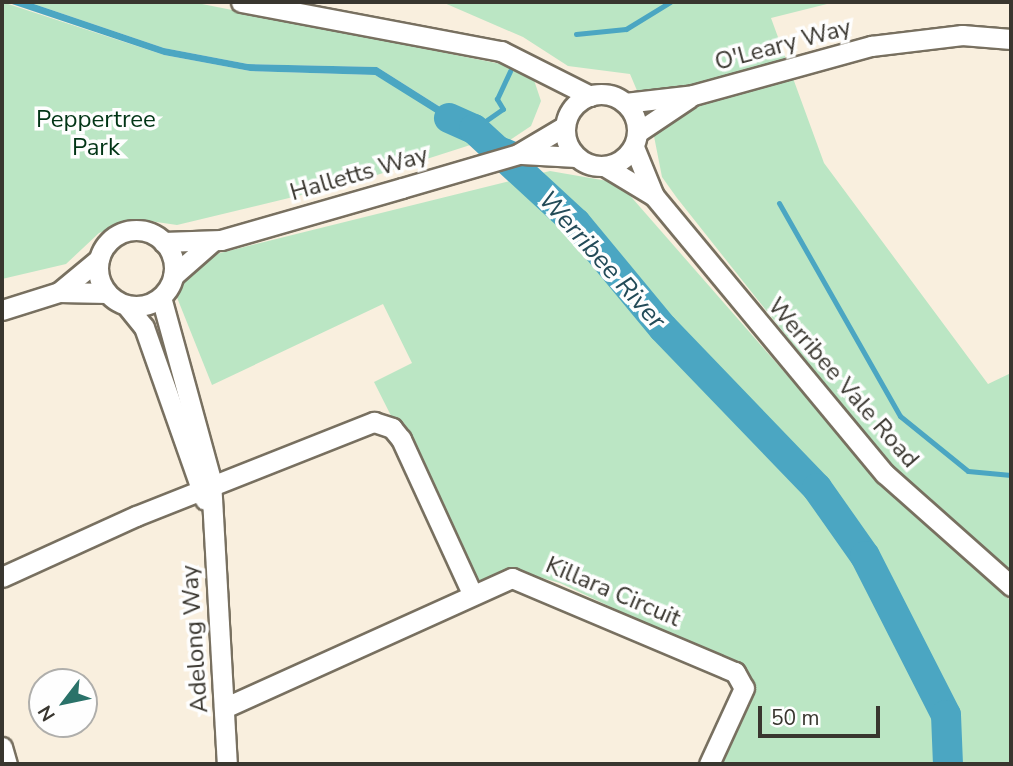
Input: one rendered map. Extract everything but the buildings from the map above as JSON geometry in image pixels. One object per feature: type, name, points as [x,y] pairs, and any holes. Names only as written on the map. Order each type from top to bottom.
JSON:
[{"type":"street","points":[[241,2],[501,51],[547,78],[590,96],[625,103],[636,140],[606,167],[576,157],[567,120],[547,78]]},
{"type":"street","name":"O'Leary Way","points":[[625,103],[692,95],[871,46],[962,35],[1011,39]]},
{"type":"street","name":"O'Leary Way","points":[[636,140],[692,95]]},
{"type":"street","points":[[567,120],[590,96]]},
{"type":"street","name":"Halletts Way","points":[[213,241],[518,154],[567,120]]},
{"type":"street","name":"Werribee Vale Road","points":[[636,140],[654,196]]},
{"type":"street","name":"Halletts Way","points":[[518,154],[576,157]]},
{"type":"street","name":"Werribee Vale Road","points":[[606,167],[654,196],[885,474],[1011,586]]},
{"type":"street","points":[[59,292],[99,259],[120,233],[143,231],[163,242],[213,241]]},
{"type":"street","points":[[2,310],[59,292],[107,293],[127,305],[161,297],[173,276],[213,241]]},
{"type":"street","points":[[163,242],[173,276]]},
{"type":"street","points":[[99,259],[107,293]]},
{"type":"street","name":"Adelong Way","points":[[161,297],[207,496],[225,708],[227,764]]},
{"type":"street","name":"Adelong Way","points":[[127,305],[144,327],[207,496]]},
{"type":"street","points":[[2,577],[382,424],[401,439],[471,591]]},
{"type":"street","name":"Killara Circuit","points":[[225,708],[471,591],[512,578],[541,587],[735,671],[744,688],[709,764]]},
{"type":"street","points":[[2,747],[7,764]]},
{"type":"green space","name":"Peppertree Park","points":[[2,2],[164,55],[250,71],[375,75],[489,139],[355,182],[177,225],[136,219],[99,233],[66,264],[2,279]]},
{"type":"green space","points":[[28,2],[192,2],[501,64],[533,77],[541,101],[531,126],[510,140],[456,117],[377,67],[248,64],[164,48]]},
{"type":"green space","points":[[442,2],[835,2],[771,18],[824,163],[988,384],[1011,373],[1011,576],[890,467],[677,198],[662,177],[652,126],[630,74],[568,66],[523,37]]},
{"type":"green space","points":[[550,171],[619,183],[878,479],[1011,601],[1011,764],[716,764],[743,669],[560,583],[511,569],[475,582],[374,382],[412,363],[383,304],[212,385],[176,295],[179,276],[204,257]]},
{"type":"water","points":[[6,2],[28,2],[164,48],[248,64],[377,67],[456,117],[521,144],[516,151],[452,123],[375,75],[250,71],[164,55]]},
{"type":"waterway","points":[[576,34],[626,29],[670,2]]},
{"type":"waterway","points":[[474,129],[503,109],[497,99],[510,71]]},
{"type":"waterway","name":"Werribee River","points":[[449,118],[474,129],[576,223],[663,328],[817,488],[865,556],[946,715],[948,764]]},
{"type":"waterway","points":[[779,203],[900,416],[968,471],[1011,475]]}]
